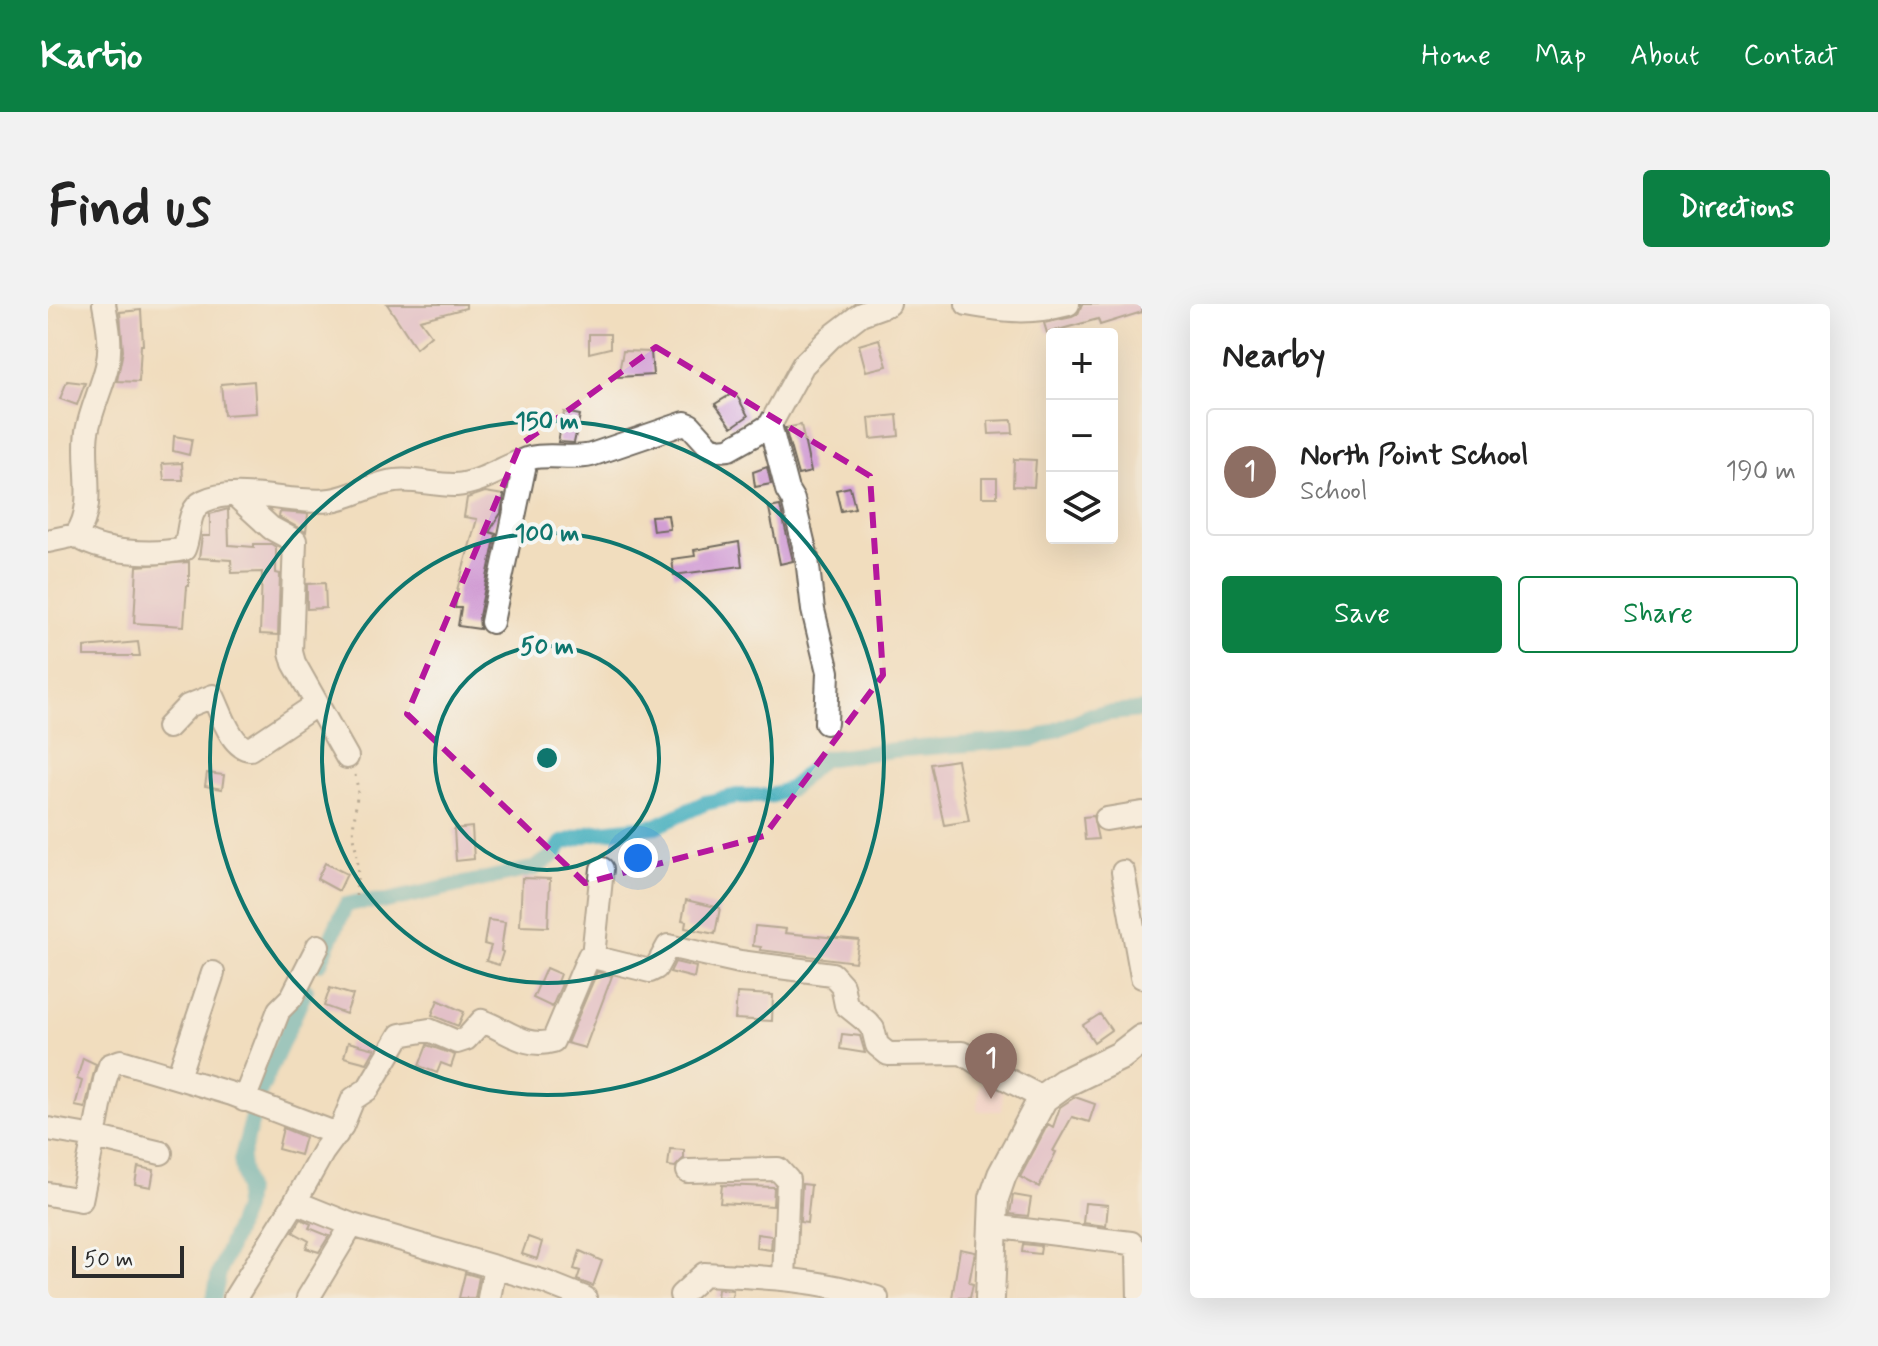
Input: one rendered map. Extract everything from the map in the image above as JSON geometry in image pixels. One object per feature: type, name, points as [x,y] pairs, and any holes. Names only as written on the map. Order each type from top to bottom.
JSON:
[{"type":"main road","points":[[990,1298],[994,1198],[1002,1175],[1043,1098],[1085,1072],[1120,1056],[1142,1039]]},
{"type":"street","points":[[48,541],[76,535],[85,524],[88,507],[87,432],[109,354],[104,304]]},
{"type":"street","points":[[76,535],[86,544],[122,550],[184,549],[189,538],[189,521],[195,507],[205,500],[236,496],[331,500],[392,481],[455,485],[472,483],[526,459],[591,455],[685,423],[709,446],[718,450],[729,449],[770,425],[803,365],[831,337],[861,314],[889,304]]},
{"type":"street","points":[[967,304],[1016,312],[1039,311],[1068,304]]},
{"type":"street","points":[[770,425],[807,558],[813,610],[828,672],[826,723]]},
{"type":"street","points":[[492,622],[526,459]]},
{"type":"street","points":[[236,496],[271,528],[295,541],[291,652],[294,663],[347,757]]},
{"type":"street","points":[[168,727],[188,706],[213,696],[236,743],[250,749],[317,704]]},
{"type":"street","points":[[1106,819],[1142,813]]},
{"type":"street","points":[[593,956],[602,869]]},
{"type":"street","points":[[1123,872],[1142,977]]},
{"type":"street","points":[[251,1103],[279,1010],[292,997],[318,946]]},
{"type":"street","points":[[235,1298],[337,1134],[353,1099],[368,1089],[400,1035],[429,1030],[457,1042],[466,1039],[482,1021],[511,1037],[538,1045],[553,1041],[589,956],[650,971],[656,968],[668,946],[740,962],[832,974],[842,985],[846,1005],[867,1022],[881,1051],[888,1054],[962,1053],[1043,1098]]},
{"type":"street","points":[[178,1077],[213,973]]},
{"type":"street","points":[[48,1194],[81,1200],[105,1080],[110,1065],[121,1061],[178,1077],[337,1134]]},
{"type":"street","points":[[48,1129],[161,1153]]},
{"type":"street","points":[[688,1171],[778,1169],[784,1173],[788,1180],[784,1279]]},
{"type":"street","points":[[295,1202],[352,1225],[495,1267],[585,1298]]},
{"type":"street","points":[[308,1298],[352,1225]]},
{"type":"street","points":[[991,1226],[1131,1243],[1138,1252],[1139,1298]]},
{"type":"street","points":[[489,1298],[495,1267]]},
{"type":"street","points":[[675,1297],[704,1274],[784,1279],[863,1296]]},
{"type":"path","points":[[347,757],[358,789],[353,829],[358,865],[356,898]]},
{"type":"highlighted area","points":[[656,347],[870,476],[883,675],[764,836],[585,883],[407,714],[520,445]]},
{"type":"shaded area","points":[[980,1084],[1003,1087],[1002,1111],[977,1111]]},
{"type":"building","points":[[387,304],[466,304],[466,308],[420,320],[431,335],[416,348]]},
{"type":"building","points":[[1082,304],[1142,304],[1142,312],[1100,325],[1098,319],[1046,330],[1044,323],[1078,314]]},
{"type":"building","points":[[141,310],[143,345],[139,382],[117,381],[123,351],[120,312]]},
{"type":"building","points":[[589,334],[610,334],[610,348],[589,353]]},
{"type":"building","points":[[879,339],[887,366],[866,371],[859,345]]},
{"type":"building","points":[[623,351],[651,352],[653,375],[618,377]]},
{"type":"building","points":[[67,381],[85,383],[77,405],[60,399]]},
{"type":"building","points":[[254,381],[256,413],[224,415],[221,384]]},
{"type":"building","points":[[735,392],[748,416],[732,427],[715,404]]},
{"type":"building","points":[[564,412],[580,415],[574,443],[558,442]]},
{"type":"building","points":[[897,415],[899,436],[871,439],[869,418]]},
{"type":"building","points":[[1012,420],[1013,433],[989,434],[988,421]]},
{"type":"building","points":[[801,425],[811,472],[798,475],[785,428]]},
{"type":"building","points":[[174,436],[192,439],[189,455],[173,451]]},
{"type":"building","points":[[1014,459],[1036,460],[1034,487],[1013,486]]},
{"type":"building","points":[[182,463],[183,480],[164,480],[162,464]]},
{"type":"building","points":[[767,467],[771,484],[755,487],[753,472]]},
{"type":"building","points":[[982,478],[997,478],[997,497],[982,497]]},
{"type":"building","points":[[850,487],[855,508],[841,511],[836,490]]},
{"type":"building","points":[[485,492],[504,495],[501,513],[489,532],[496,534],[479,616],[480,629],[458,626],[461,608],[455,608],[477,519],[464,517],[467,498]]},
{"type":"building","points":[[780,506],[793,561],[780,564],[769,508]]},
{"type":"building","points":[[228,509],[229,545],[254,547],[254,544],[271,544],[276,547],[276,573],[280,574],[278,635],[260,634],[262,572],[232,573],[231,560],[199,558],[202,536],[210,536],[210,514]]},
{"type":"building","points":[[280,512],[308,514],[306,532],[279,517]]},
{"type":"building","points":[[668,515],[670,529],[653,531],[651,516]]},
{"type":"building","points":[[739,542],[742,566],[674,575],[672,559],[695,556],[694,550]]},
{"type":"building","points":[[189,562],[184,626],[134,623],[137,566]]},
{"type":"building","points":[[325,583],[326,608],[307,609],[307,584]]},
{"type":"building","points":[[138,642],[140,656],[84,656],[84,647]]},
{"type":"building","points":[[957,760],[969,821],[944,825],[931,764]]},
{"type":"building","points":[[207,773],[224,775],[222,789],[205,786]]},
{"type":"building","points":[[1093,816],[1098,839],[1085,840],[1083,817]]},
{"type":"building","points":[[472,827],[474,859],[456,861],[454,829]]},
{"type":"building","points":[[325,863],[347,874],[339,891],[317,879]]},
{"type":"building","points":[[522,878],[550,879],[548,927],[520,926]]},
{"type":"building","points":[[686,900],[720,908],[715,934],[685,928],[686,921],[682,920]]},
{"type":"building","points":[[488,920],[505,922],[499,965],[486,961],[491,946],[484,944]]},
{"type":"building","points":[[755,926],[786,929],[785,933],[859,940],[855,962],[760,950],[761,947],[753,946]]},
{"type":"building","points":[[675,962],[696,967],[694,978],[670,972]]},
{"type":"building","points":[[546,968],[560,974],[557,982],[562,984],[552,1007],[533,998]]},
{"type":"building","points":[[597,972],[612,976],[585,1048],[567,1043]]},
{"type":"building","points":[[330,988],[353,995],[346,1014],[324,1006]]},
{"type":"building","points":[[737,993],[773,995],[772,1021],[735,1019]]},
{"type":"building","points":[[438,1000],[464,1012],[458,1026],[432,1015]]},
{"type":"building","points":[[1100,1014],[1111,1030],[1094,1042],[1083,1025]]},
{"type":"building","points":[[842,1034],[860,1036],[865,1053],[840,1049]]},
{"type":"building","points":[[348,1042],[375,1049],[367,1063],[344,1057]]},
{"type":"building","points":[[427,1045],[455,1055],[451,1067],[441,1063],[437,1073],[419,1066]]},
{"type":"building","points":[[83,1058],[96,1064],[85,1108],[75,1106],[82,1081],[77,1079]]},
{"type":"building","points":[[1075,1097],[1095,1104],[1089,1122],[1072,1117],[1053,1151],[1056,1152],[1039,1187],[1020,1177],[1048,1124],[1053,1127],[1060,1107]]},
{"type":"building","points":[[283,1128],[305,1137],[300,1155],[278,1149]]},
{"type":"building","points":[[670,1149],[684,1150],[684,1158],[675,1167],[668,1166]]},
{"type":"building","points":[[138,1167],[154,1170],[151,1187],[135,1184]]},
{"type":"building","points":[[802,1184],[811,1185],[807,1223],[800,1222]]},
{"type":"building","points":[[722,1185],[774,1187],[773,1206],[720,1203]]},
{"type":"building","points":[[1013,1195],[1031,1198],[1028,1216],[1010,1214]]},
{"type":"building","points":[[1085,1203],[1108,1205],[1106,1226],[1083,1223]]},
{"type":"building","points":[[301,1219],[311,1224],[309,1228],[329,1236],[319,1252],[306,1248],[309,1241],[293,1232]]},
{"type":"building","points":[[757,1234],[772,1236],[771,1250],[756,1248]]},
{"type":"building","points":[[528,1237],[542,1242],[537,1259],[522,1254]]},
{"type":"building","points":[[1023,1244],[1041,1246],[1040,1254],[1022,1252]]},
{"type":"building","points":[[960,1249],[975,1252],[969,1283],[973,1284],[970,1298],[952,1298]]},
{"type":"building","points":[[580,1251],[602,1261],[593,1286],[577,1280],[580,1271],[574,1269]]},
{"type":"building","points":[[465,1273],[479,1277],[475,1298],[459,1298]]},
{"type":"building","points":[[718,1289],[733,1290],[732,1298],[717,1298]]},
{"type":"waterway","points":[[320,963],[346,905],[387,901],[535,868],[554,855],[562,843],[592,833],[656,826],[705,803],[737,796],[770,796],[792,788],[822,759],[1035,739],[1091,715],[1142,710]]},
{"type":"waterway","points":[[214,1298],[219,1273],[244,1209],[246,1190],[241,1160],[259,1094],[306,990]]},
{"type":"place","name":"North Point School","points":[[991,1099]]}]
